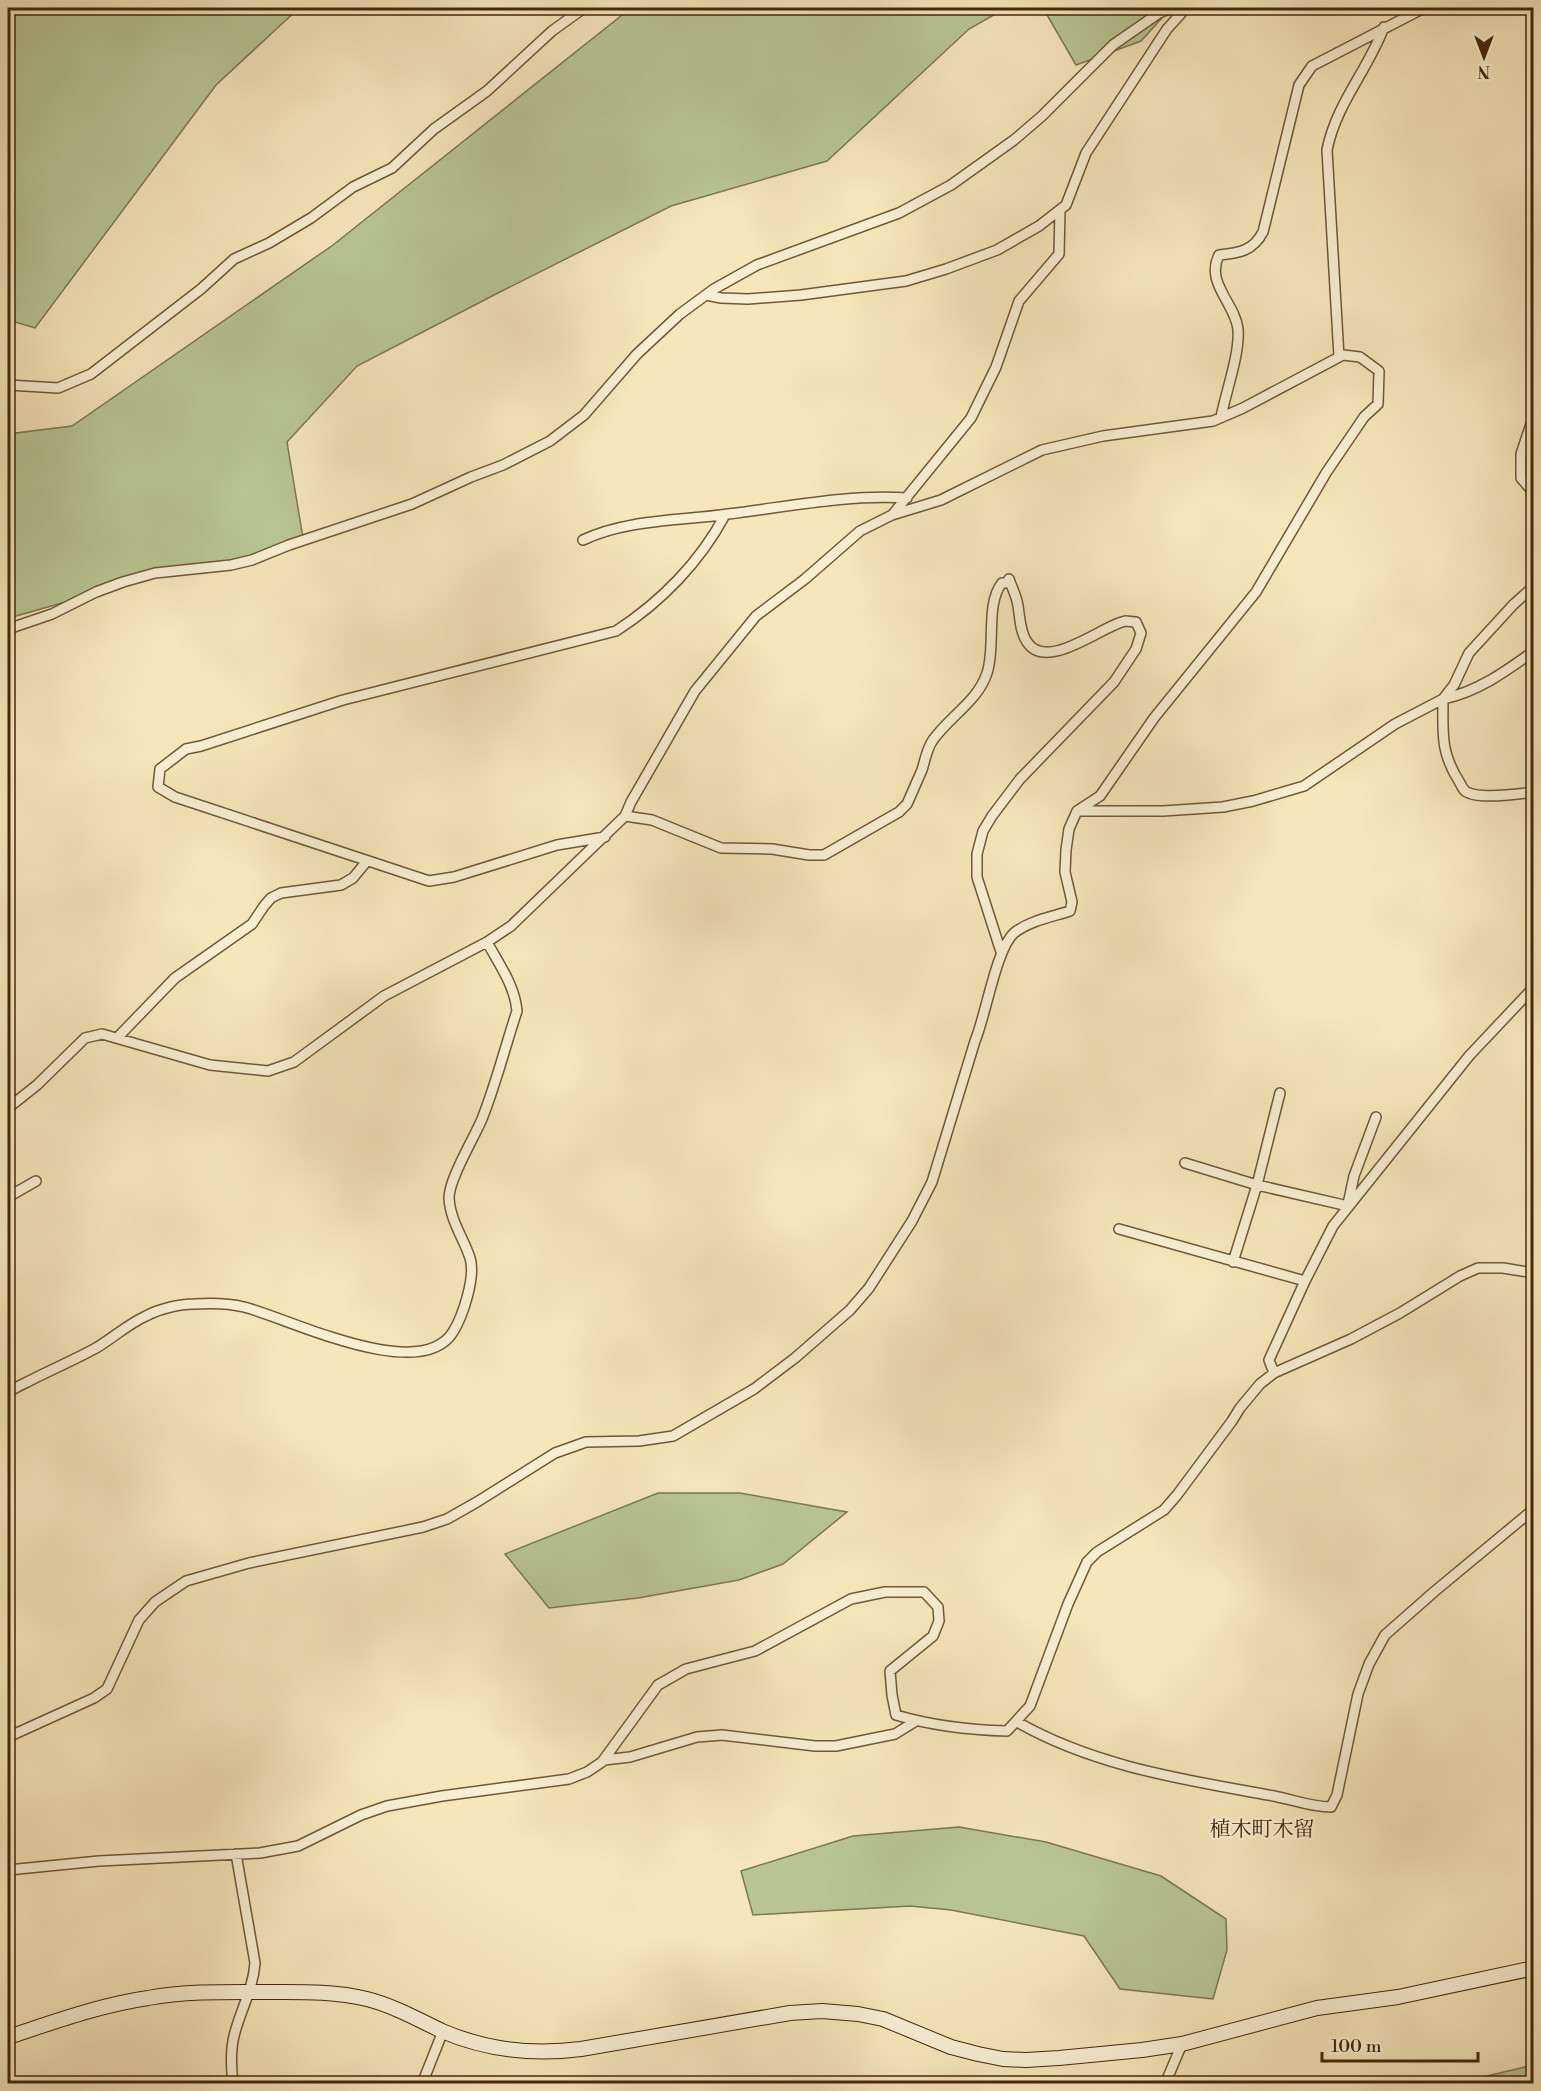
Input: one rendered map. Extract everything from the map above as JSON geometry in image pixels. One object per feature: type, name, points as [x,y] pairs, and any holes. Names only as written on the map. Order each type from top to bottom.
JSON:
[{"type":"street","points":[[8,385],[58,388],[91,374],[201,289],[234,259],[269,243],[311,218],[353,186],[392,168],[434,129],[487,91],[552,30],[584,8]]},
{"type":"street","points":[[8,629],[52,614],[96,592],[123,582],[156,573],[231,566],[252,560],[289,545],[412,504],[503,465],[550,441],[574,424],[637,354],[680,314],[706,295],[757,265],[899,213],[951,185],[984,163],[1035,122],[1113,45],[1159,13],[1172,8]]},
{"type":"street","points":[[706,295],[748,299],[801,295],[906,280],[946,269],[997,249],[1039,226],[1066,205],[1086,153],[1161,38],[1186,8]]},
{"type":"street","points":[[1221,417],[1237,352],[1238,329],[1234,316],[1216,283],[1215,263],[1219,255],[1248,250],[1259,240],[1263,232],[1291,110],[1299,85],[1312,66],[1424,8]]},
{"type":"street","points":[[1339,357],[1327,150],[1331,130],[1338,114],[1379,42],[1384,27]]},
{"type":"street","points":[[892,515],[971,418],[996,367],[1019,301],[1059,254],[1060,210]]},
{"type":"street","points":[[8,1108],[37,1085],[85,1038],[102,1034],[210,1065],[268,1071],[294,1062],[384,996],[487,942],[519,919],[625,816],[695,692],[756,616],[805,579],[860,531],[892,515],[941,500],[1042,450],[1103,436],[1213,421],[1244,408],[1339,357],[1360,357],[1379,371],[1378,404],[1364,417],[1326,473],[1256,592],[1154,718],[1100,796],[1077,811],[1070,829],[1066,850],[1065,872],[1072,903],[1070,911],[1031,923],[1013,934],[1001,952],[983,1023],[975,1041],[932,1182],[912,1221],[869,1288],[850,1310],[795,1358],[754,1389],[673,1436],[639,1441],[586,1442],[555,1453],[447,1519],[423,1527],[249,1563],[186,1581],[156,1602],[139,1620],[107,1689],[94,1698],[8,1737]]},
{"type":"street","points":[[1533,415],[1521,454],[1521,478],[1533,493]]},
{"type":"street","points":[[583,540],[595,534],[635,526],[812,502],[883,496],[907,498]]},
{"type":"street","points":[[605,837],[557,845],[454,877],[429,881],[175,797],[158,787],[160,769],[186,749],[201,747],[343,700],[615,631],[637,617],[678,580],[711,542],[725,515]]},
{"type":"street","points":[[625,816],[652,820],[720,848],[772,849],[824,855],[899,812],[907,804],[931,742],[980,691],[988,672],[993,614],[998,588],[1002,583],[1007,583],[1009,579],[1028,643],[1037,651],[1056,651],[1125,621],[1136,622],[1141,633],[1136,649],[1114,682],[1020,779],[983,831],[977,854],[977,877],[1001,952]]},
{"type":"street","points":[[1533,586],[1469,653],[1454,685],[1443,699],[1444,749],[1452,771],[1466,791],[1472,794],[1501,795],[1533,792]]},
{"type":"street","points":[[1077,811],[1163,811],[1223,807],[1304,786],[1395,724],[1443,699],[1468,692],[1509,670],[1533,651]]},
{"type":"street","points":[[118,1037],[175,978],[252,924],[271,898],[281,893],[341,885],[353,878],[367,861]]},
{"type":"street","points":[[8,1393],[96,1348],[145,1316],[156,1311],[191,1304],[224,1304],[244,1307],[367,1348],[405,1351],[426,1349],[440,1345],[448,1339],[461,1316],[471,1279],[471,1261],[453,1217],[449,1198],[452,1185],[482,1118],[517,1011],[516,999],[506,976],[487,942]]},
{"type":"street","points":[[1274,1373],[1269,1360],[1305,1281],[1334,1226],[1469,1056],[1533,987]]},
{"type":"street","points":[[1233,1262],[1257,1185],[1280,1093]]},
{"type":"street","points":[[1348,1206],[1354,1176],[1376,1117]]},
{"type":"street","points":[[1185,1163],[1257,1185],[1348,1206]]},
{"type":"street","points":[[8,1197],[36,1181]]},
{"type":"street","points":[[1119,1229],[1305,1281]]},
{"type":"street","points":[[8,1870],[99,1861],[260,1853],[298,1846],[361,1815],[387,1806],[442,1796],[569,1779],[587,1772],[604,1760],[658,1685],[676,1674],[686,1669],[755,1651],[851,1599],[885,1592],[924,1592],[938,1607],[939,1621],[933,1636],[890,1671],[896,1715],[916,1721],[969,1730],[1007,1731],[1030,1706],[1068,1604],[1087,1562],[1097,1552],[1164,1510],[1232,1421],[1239,1408],[1260,1384],[1274,1373],[1351,1339],[1400,1313],[1460,1276],[1478,1268],[1503,1268],[1533,1274]]},
{"type":"street","points":[[1017,1722],[1046,1738],[1117,1765],[1319,1807],[1331,1807],[1337,1795],[1358,1694],[1369,1664],[1385,1635],[1533,1509]]},
{"type":"street","points":[[604,1760],[630,1757],[697,1737],[722,1736],[815,1746],[836,1746],[895,1734],[916,1721]]},
{"type":"street","points":[[233,2084],[231,2066],[234,2034],[254,1979],[255,1963],[236,1854]]},
{"type":"street","points":[[8,2037],[84,2012],[131,2001],[180,1995],[314,1992],[344,1994],[392,2007],[443,2031],[496,2047],[528,2051],[557,2052],[790,2013],[822,2011],[883,2019],[951,2047],[1003,2059],[1059,2058],[1182,2044],[1317,2008],[1398,1997],[1533,1968]]},
{"type":"street","points":[[422,2084],[443,2031]]},
{"type":"street","points":[[1165,2084],[1182,2044]]},
{"type":"green space","points":[[8,8],[299,8],[216,85],[35,328],[8,320]]},
{"type":"green space","points":[[631,8],[1006,8],[969,29],[827,161],[671,206],[357,366],[287,442],[304,544],[164,574],[9,618],[8,434],[72,426],[333,245]]},
{"type":"green space","points":[[1043,8],[1171,8],[1141,41],[1076,65]]},
{"type":"green space","points":[[658,1493],[740,1493],[847,1512],[783,1564],[739,1580],[638,1598],[549,1608],[505,1554]]},
{"type":"green space","points":[[959,1827],[1046,1842],[1161,1876],[1226,1919],[1227,1950],[1213,1999],[1120,1989],[1084,1936],[951,1910],[910,1906],[753,1915],[741,1871],[853,1836]]},
{"type":"green space","points":[[1533,2065],[1533,2083],[1475,2083],[1487,2076]]},
{"type":"district","name":"植木町木留","points":[[1262,1829]]}]
